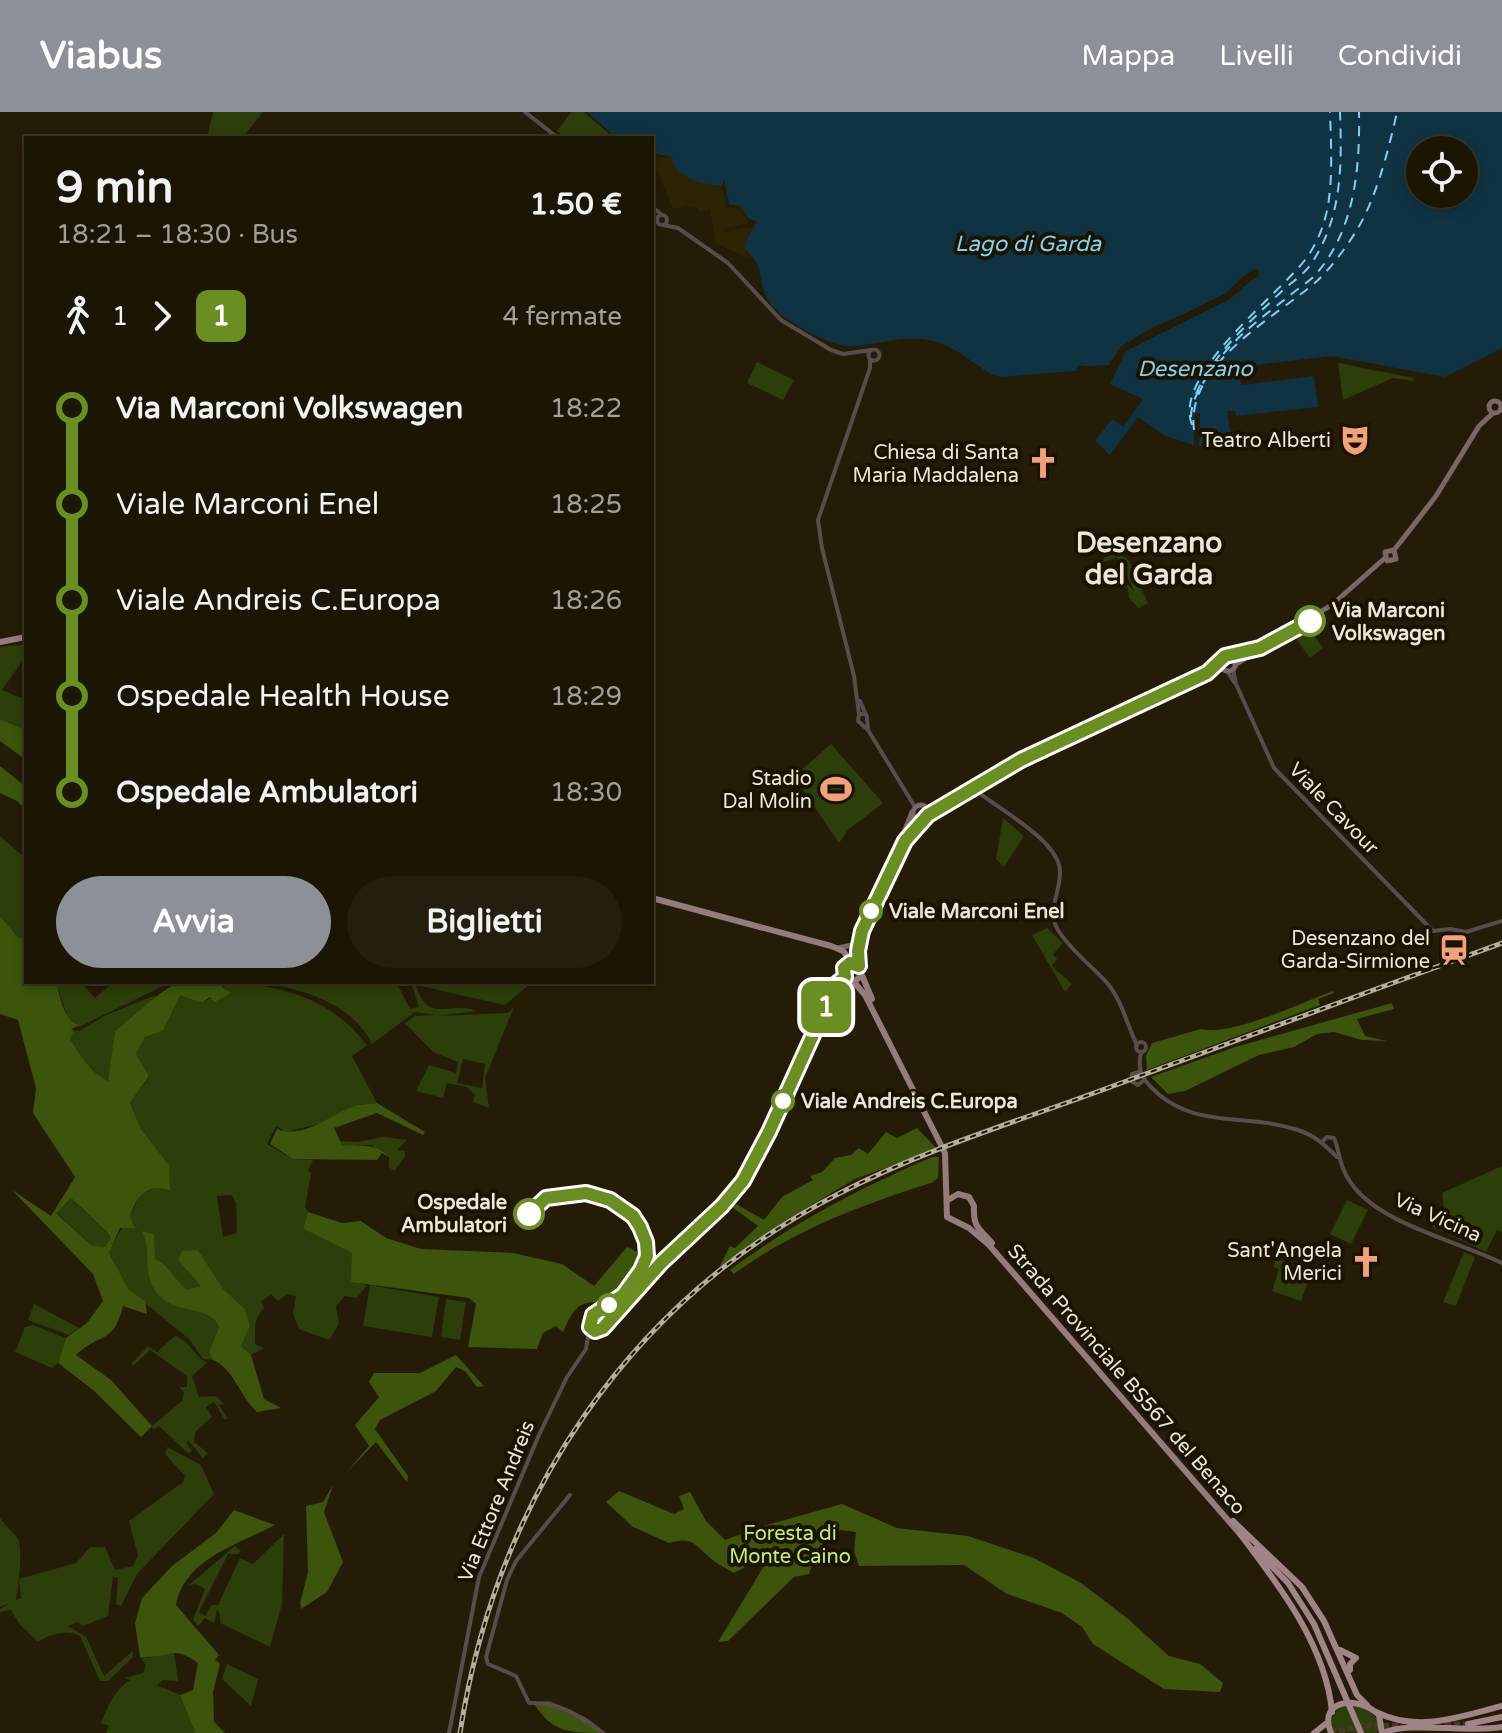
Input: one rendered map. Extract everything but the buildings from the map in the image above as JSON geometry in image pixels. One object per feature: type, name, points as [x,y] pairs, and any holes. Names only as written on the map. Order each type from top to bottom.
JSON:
[{"type":"highway","name":"Strada Provinciale BS567 del Benaco","points":[[1233,1521],[1295,1592],[1314,1624],[1361,1733]]},
{"type":"highway","points":[[1233,1521],[1302,1587],[1337,1648],[1357,1695],[1376,1712],[1403,1723],[1424,1724],[1502,1706]]},
{"type":"highway","name":"Strada Provinciale BS567 del Benaco","points":[[1240,1534],[1268,1561]]},
{"type":"highway","points":[[1240,1534],[1276,1581],[1301,1624],[1329,1690],[1332,1712],[1328,1722],[1314,1733]]},
{"type":"highway","points":[[1337,1648],[1356,1658],[1350,1664],[1351,1679]]},
{"type":"highway","points":[[1332,1712],[1346,1702],[1367,1705]]},
{"type":"highway","points":[[1376,1712],[1382,1722],[1383,1733],[1399,1728],[1462,1732],[1502,1727]]},
{"type":"highway","points":[[1468,1724],[1502,1717]]},
{"type":"highway","points":[[1328,1722],[1331,1733]]},
{"type":"main road","points":[[1491,411],[1499,412],[1502,395]]},
{"type":"main road","points":[[853,981],[858,967],[862,931],[905,841],[928,815],[1021,760],[1207,673],[1229,668],[1318,614],[1385,558],[1386,551],[1394,550],[1436,496],[1491,411],[1490,403],[1499,402]]},
{"type":"main road","points":[[1385,558],[1389,562],[1395,560],[1397,555],[1394,550]]},
{"type":"main road","points":[[0,642],[24,637]]},
{"type":"main road","points":[[1207,673],[1222,657],[1260,648]]},
{"type":"main road","points":[[1229,668],[1235,659],[1230,655]]},
{"type":"main road","points":[[1220,662],[1229,668]]},
{"type":"main road","points":[[654,899],[824,945],[838,948],[851,946],[914,810],[925,806],[940,807]]},
{"type":"main road","points":[[925,806],[928,815]]},
{"type":"main road","points":[[914,810],[915,819],[923,821]]},
{"type":"main road","points":[[858,933],[858,967]]},
{"type":"main road","points":[[824,945],[842,955],[845,977],[865,995],[945,1153],[946,1215],[958,1223],[972,1216]]},
{"type":"main road","points":[[838,948],[858,967],[947,1153],[949,1182],[958,1194],[948,1200]]},
{"type":"main road","points":[[845,966],[858,967]]},
{"type":"main road","name":"Strada Provinciale BS567 del Benaco","points":[[958,1194],[971,1200],[977,1228],[1233,1521]]},
{"type":"main road","name":"Strada Provinciale BS567 del Benaco","points":[[958,1223],[989,1245],[1240,1534]]},
{"type":"street","points":[[525,112],[555,136]]},
{"type":"street","points":[[654,210],[728,263],[781,320],[831,350],[858,353],[872,359]]},
{"type":"street","points":[[654,213],[659,224],[675,226],[687,233]]},
{"type":"street","points":[[657,219],[664,216]]},
{"type":"street","points":[[663,225],[664,216]]},
{"type":"street","points":[[871,350],[870,368],[818,520],[822,548],[868,730],[914,810]]},
{"type":"street","points":[[858,353],[878,352],[872,359]]},
{"type":"street","name":"Viale Cavour","points":[[1229,668],[1274,768],[1400,899],[1438,933],[1450,929],[1470,932],[1502,921]]},
{"type":"street","points":[[860,723],[864,716]]},
{"type":"street","points":[[864,716],[857,720],[868,730]]},
{"type":"street","points":[[973,787],[1052,851],[1061,872],[1053,905],[1054,922],[1065,939],[1109,985],[1137,1045],[1136,1049],[1141,1052],[1139,1072],[1143,1080],[1161,1098],[1187,1112],[1293,1128],[1324,1140],[1331,1148]]},
{"type":"street","name":"Via Ettore Andreis","points":[[449,1733],[473,1599],[489,1548],[555,1399],[586,1349],[588,1337],[603,1328],[661,1263],[722,1206],[743,1181],[769,1132],[836,984],[845,977]]},
{"type":"street","points":[[1139,1072],[1132,1074],[1131,1081],[1138,1085],[1143,1080]]},
{"type":"street","points":[[1324,1140],[1334,1138],[1331,1148]]},
{"type":"street","name":"Via Vicina","points":[[1331,1148],[1354,1187],[1374,1205],[1502,1263]]},
{"type":"street","points":[[570,1495],[516,1561],[507,1580],[486,1657],[488,1664],[516,1676],[529,1703],[547,1702],[563,1707],[580,1715],[603,1733]]},
{"type":"green space","points":[[213,112],[263,112],[244,136],[207,136]]},
{"type":"green space","points":[[571,112],[584,112],[612,136],[564,136],[557,131]]},
{"type":"green space","points":[[757,362],[794,380],[783,400],[747,383]]},
{"type":"green space","points":[[1338,363],[1414,378],[1413,381],[1393,378],[1343,400]]},
{"type":"green space","points":[[1112,551],[1119,552],[1129,561],[1148,603],[1139,608],[1129,598],[1128,588],[1123,588],[1117,580],[1106,582],[1117,574],[1135,592],[1117,557],[1101,563],[1090,579],[1098,565]]},
{"type":"green space","points":[[1314,620],[1321,631],[1315,637],[1323,648],[1310,658],[1297,640],[1300,629]]},
{"type":"green space","points":[[24,644],[24,659],[2,690],[24,699],[24,729],[0,719],[0,647]]},
{"type":"green space","points":[[0,719],[24,729],[24,759],[0,741]]},
{"type":"green space","name":"Stadio Dal Molin","points":[[831,744],[883,803],[848,830],[839,843],[791,772],[794,770],[797,774]]},
{"type":"green space","points":[[0,766],[24,785],[24,808],[17,801],[0,793]]},
{"type":"green space","points":[[1003,818],[1024,836],[1004,867],[996,859]]},
{"type":"green space","points":[[0,836],[24,857],[24,940],[0,916]]},
{"type":"green space","points":[[0,916],[24,940],[24,984],[56,984],[66,1014],[81,1025],[71,1029],[74,1031],[70,1039],[91,1068],[108,1081],[115,1031],[158,996],[175,984],[222,984],[231,993],[215,1002],[210,997],[202,1003],[180,995],[163,1031],[145,1037],[136,1054],[149,1076],[130,1103],[141,1129],[169,1165],[170,1191],[155,1188],[139,1197],[130,1217],[135,1228],[120,1228],[109,1253],[129,1290],[145,1301],[147,1314],[123,1306],[111,1332],[76,1355],[111,1380],[152,1426],[141,1437],[93,1390],[58,1363],[66,1338],[87,1323],[103,1301],[93,1274],[12,1190],[51,1216],[75,1177],[33,1113],[36,1088],[18,1020],[0,1014]],"holes":[[[71,1198],[111,1238],[105,1247],[91,1245],[56,1213]]]},
{"type":"green space","points":[[1047,928],[1063,943],[1053,954],[1057,959],[1052,966],[1072,984],[1065,992],[1032,935]]},
{"type":"green space","points":[[57,984],[82,984],[95,998],[112,984],[167,984],[81,1026],[68,1018]]},
{"type":"green space","points":[[245,984],[294,993],[340,1018],[367,1045],[352,1056],[377,1103],[357,1105],[322,1123],[286,1132],[276,1126],[267,1144],[293,1159],[313,1160],[308,1171],[311,1173],[305,1207],[308,1212],[303,1229],[352,1253],[352,1281],[367,1285],[357,1298],[345,1296],[336,1306],[339,1324],[329,1340],[299,1329],[293,1313],[296,1296],[287,1294],[278,1301],[271,1294],[261,1302],[264,1308],[255,1325],[255,1344],[264,1348],[251,1355],[240,1346],[250,1326],[245,1310],[224,1290],[198,1250],[201,1286],[186,1291],[162,1262],[155,1259],[143,1232],[165,1301],[202,1313],[219,1327],[209,1352],[213,1360],[203,1359],[189,1339],[129,1290],[109,1253],[146,1189],[152,1187],[169,1191],[169,1165],[141,1129],[130,1103],[149,1077],[136,1054],[145,1037],[163,1031],[180,994],[202,1003],[227,989],[222,987]],"holes":[[[232,1195],[236,1203],[237,1233],[223,1237],[217,1196]]]},
{"type":"green space","points":[[265,984],[397,984],[410,1009],[419,1007],[412,984],[530,984],[505,1005],[416,985],[426,1004],[433,1008],[477,1011],[437,1016],[508,1013],[514,1007],[485,1078],[489,1108],[473,1102],[475,1095],[467,1087],[447,1083],[443,1098],[416,1091],[429,1065],[456,1073],[458,1062],[433,1052],[405,1023],[415,1016],[436,1015],[415,1012],[372,1044],[363,1029],[337,1007],[305,992]],"holes":[[[463,1059],[485,1064],[482,1088],[457,1083]]]},
{"type":"green space","points":[[1333,991],[1318,999],[1320,1005],[1147,1070],[1146,1056],[1152,1043],[1201,1029],[1230,1028],[1248,1023]]},
{"type":"green space","points":[[156,995],[150,1005],[115,1031],[109,1081],[100,1077],[81,1057],[70,1039],[74,1031]]},
{"type":"green space","points":[[1392,1003],[1394,1009],[1357,1019],[1365,1036],[1387,1041],[1362,1040],[1334,1032],[1317,1034],[1294,1047],[1259,1055],[1185,1091],[1168,1094],[1151,1077],[1235,1047]]},
{"type":"green space","points":[[377,1103],[425,1132],[423,1135],[377,1113],[334,1128],[342,1145],[373,1147],[389,1157],[382,1153],[377,1160],[293,1159],[270,1144],[277,1129],[297,1131],[357,1105]]},
{"type":"green space","points":[[917,1128],[937,1149],[855,1179],[783,1222],[719,1268],[730,1246],[735,1248],[758,1226],[732,1207],[736,1204],[764,1220],[782,1197],[813,1180],[810,1176],[822,1172],[835,1158],[851,1155],[859,1148],[868,1154],[886,1132],[897,1138]]},
{"type":"green space","points":[[383,1137],[407,1140],[397,1150],[405,1151],[405,1157],[394,1171],[389,1167],[389,1157],[371,1145],[342,1145],[340,1141],[357,1142]]},
{"type":"green space","points":[[932,1157],[939,1157],[938,1178],[931,1183],[829,1220],[780,1244],[734,1274],[730,1270],[778,1236],[828,1207]]},
{"type":"green space","points":[[1502,1166],[1502,1232],[1497,1230],[1486,1252],[1431,1226],[1445,1214],[1442,1193]]},
{"type":"green space","points":[[71,1198],[111,1238],[105,1247],[91,1245],[56,1212]]},
{"type":"green space","points":[[1347,1200],[1368,1210],[1351,1244],[1330,1234]]},
{"type":"green space","points":[[308,1212],[342,1223],[361,1221],[386,1238],[421,1249],[513,1253],[562,1264],[594,1286],[627,1247],[641,1254],[619,1292],[604,1301],[578,1307],[563,1332],[556,1326],[543,1333],[537,1349],[468,1347],[476,1304],[469,1298],[351,1282],[352,1253],[303,1229]]},
{"type":"green space","points":[[142,1231],[154,1234],[155,1259],[162,1262],[186,1290],[201,1286],[178,1260],[182,1251],[198,1250],[224,1290],[245,1309],[250,1326],[241,1346],[251,1355],[264,1399],[281,1408],[257,1412],[232,1376],[213,1360],[209,1352],[219,1327],[214,1320],[171,1304],[156,1292],[151,1284]]},
{"type":"green space","points":[[1464,1252],[1475,1257],[1456,1306],[1443,1302]]},
{"type":"green space","points":[[1276,1259],[1312,1271],[1301,1301],[1272,1291],[1279,1269],[1273,1267]]},
{"type":"green space","points":[[370,1285],[439,1297],[432,1337],[363,1326]]},
{"type":"green space","points":[[446,1299],[466,1302],[460,1340],[441,1337]]},
{"type":"green space","points":[[34,1304],[79,1328],[69,1335],[28,1320]]},
{"type":"green space","points":[[33,1325],[66,1338],[58,1363],[52,1368],[15,1352],[25,1327]]},
{"type":"green space","points":[[175,1336],[207,1363],[192,1376],[199,1397],[216,1396],[224,1404],[219,1405],[227,1418],[225,1420],[214,1402],[206,1407],[212,1417],[195,1432],[194,1442],[208,1453],[203,1458],[188,1440],[186,1443],[192,1451],[188,1453],[159,1426],[153,1430],[152,1426],[182,1401],[184,1392],[179,1387],[187,1387],[187,1376],[150,1350],[133,1366],[131,1364],[148,1346],[157,1352]]},
{"type":"green space","points":[[456,1355],[484,1386],[477,1387],[465,1371],[456,1367],[436,1391],[380,1420],[375,1429],[408,1476],[407,1482],[376,1442],[346,1473],[369,1446],[355,1425],[379,1397],[369,1382],[374,1373],[420,1373]]},
{"type":"green space","points":[[167,1447],[201,1465],[214,1494],[137,1574],[121,1606],[116,1604],[118,1578],[113,1577],[108,1616],[83,1626],[77,1622],[68,1626],[86,1637],[104,1676],[133,1651],[133,1657],[108,1681],[100,1681],[80,1636],[59,1633],[38,1642],[20,1625],[11,1610],[0,1612],[10,1603],[0,1607],[0,1518],[19,1542],[16,1600],[21,1598],[19,1579],[76,1563],[90,1547],[105,1547],[115,1570],[133,1566],[138,1556],[129,1521],[183,1482],[185,1476],[165,1454]]},
{"type":"green space","points":[[333,1485],[324,1512],[343,1562],[327,1592],[301,1609],[308,1572],[306,1506],[323,1502]]},
{"type":"green space","name":"Foresta di Monte Caino","points":[[619,1491],[674,1514],[684,1509],[679,1496],[690,1492],[706,1521],[725,1540],[842,1504],[897,1528],[968,1536],[1034,1558],[1081,1583],[1127,1618],[1169,1656],[1200,1664],[1223,1683],[1220,1692],[1164,1689],[1093,1644],[1082,1627],[1062,1613],[1007,1594],[964,1565],[859,1566],[854,1551],[856,1532],[841,1530],[816,1551],[809,1574],[794,1577],[728,1641],[718,1642],[767,1561],[765,1557],[734,1573],[688,1541],[669,1543],[633,1527],[606,1502]]},
{"type":"green space","points":[[234,1510],[275,1525],[201,1564],[181,1589],[176,1605],[219,1655],[215,1660],[220,1664],[213,1692],[214,1722],[225,1733],[195,1733],[180,1695],[193,1690],[198,1663],[174,1653],[140,1657],[135,1623],[142,1598],[172,1566],[216,1533]]},
{"type":"green space","points":[[284,1534],[282,1604],[270,1647],[220,1623],[217,1610],[214,1623],[205,1618],[198,1626],[193,1620],[205,1589],[195,1584],[189,1585],[235,1546],[241,1551],[228,1554],[199,1612],[205,1616],[211,1605],[218,1605],[240,1558],[253,1564]]},
{"type":"green space","points":[[174,1651],[178,1681],[163,1680],[157,1685],[180,1695],[195,1733],[106,1733],[109,1726],[101,1723],[112,1699],[130,1680],[125,1678],[143,1673],[146,1665],[140,1657],[150,1658]]},
{"type":"green space","points":[[227,1664],[258,1679],[251,1706],[222,1679]]},
{"type":"green space","points":[[550,1701],[587,1718],[606,1733],[582,1733],[555,1725],[533,1702]]},
{"type":"green space","points":[[1354,1704],[1373,1714],[1378,1722],[1377,1733],[1334,1732],[1332,1720],[1335,1712]]},
{"type":"sand","points":[[673,156],[709,185],[722,186],[727,208],[741,208],[749,223],[724,228],[725,232],[752,227],[746,239],[746,254],[755,261],[716,244],[710,210],[698,212],[697,207],[689,208],[688,205],[673,209],[654,158]]},
{"type":"water","name":"Lago di Garda","points":[[587,112],[1502,112],[1502,348],[1445,377],[1331,356],[1246,366],[1240,376],[1241,385],[1314,376],[1318,407],[1236,416],[1235,411],[1227,411],[1232,443],[1199,446],[1200,413],[1195,414],[1194,445],[1165,436],[1138,417],[1110,455],[1095,441],[1112,419],[1123,427],[1143,399],[1110,384],[1126,351],[1230,299],[1259,274],[1258,270],[1254,269],[1211,302],[1131,340],[1109,365],[1099,368],[1078,365],[1076,371],[1001,377],[991,374],[948,346],[933,341],[911,338],[848,346],[797,325],[770,303],[762,286],[758,265],[745,248],[757,222],[748,218],[740,206],[729,204],[724,179],[722,186],[698,182],[678,171],[672,157],[654,153],[654,136],[615,136]]},
{"type":"pier","points":[[1256,269],[1259,273],[1258,277],[1253,278],[1257,273],[1255,271],[1227,298],[1124,349],[1111,372],[1111,368],[1099,372],[1077,367],[1109,365],[1121,346],[1226,293]]},
{"type":"ferry route","points":[[1192,425],[1190,405],[1197,383],[1212,360],[1305,260],[1319,236],[1329,196],[1330,112]]},
{"type":"ferry route","points":[[1196,394],[1213,364],[1234,338],[1307,269],[1323,244],[1338,189],[1340,112]]},
{"type":"ferry route","points":[[1191,417],[1198,392],[1223,354],[1254,324],[1313,277],[1329,257],[1347,218],[1352,197],[1358,154],[1359,112]]},
{"type":"ferry route","points":[[1194,430],[1195,406],[1204,384],[1218,364],[1257,327],[1317,281],[1354,235],[1377,187],[1397,112]]},
{"type":"tunnel","points":[[1445,1725],[1468,1724]]},
{"type":"tunnel","points":[[1330,1733],[1360,1726],[1402,1726]]},
{"type":"railway","points":[[460,1733],[478,1647],[505,1566],[540,1488],[584,1416],[636,1350],[696,1290],[764,1238],[840,1193],[934,1151],[1502,943]]},
{"type":"bus line","name":"1","points":[[529,1214],[546,1198],[558,1199],[569,1194],[586,1193],[602,1196],[633,1216],[646,1242],[647,1256],[623,1295],[593,1315],[590,1327],[595,1331],[603,1328],[661,1263],[722,1206],[743,1181],[769,1132],[836,984],[845,977],[844,968],[850,963],[859,966],[862,931],[900,850],[914,828],[940,807],[1021,760],[1207,673],[1222,657],[1260,648],[1310,621]]},
{"type":"place","name":"Teatro Alberti","points":[[1355,440]]},
{"type":"place","name":"Chiesa di Santa Maria Maddalena","points":[[1043,463]]},
{"type":"place","name":"Via Marconi Volkswagen","points":[[1310,621]]},
{"type":"place","name":"Stadio Dal Molin","points":[[836,789]]},
{"type":"place","name":"Viale Marconi Enel","points":[[871,911]]},
{"type":"place","name":"Desenzano del Garda-Sirmione","points":[[1454,950]]},
{"type":"place","name":"Viale Andreis C.Europa","points":[[783,1101]]},
{"type":"place","name":"Ospedale Ambulatori","points":[[529,1214]]},
{"type":"place","name":"Sant'Angela Merici","points":[[1366,1262]]},
{"type":"district","name":"Desenzano del Garda","points":[[1149,558]]},
{"type":"water label","name":"Desenzano","points":[[1195,368]]}]
